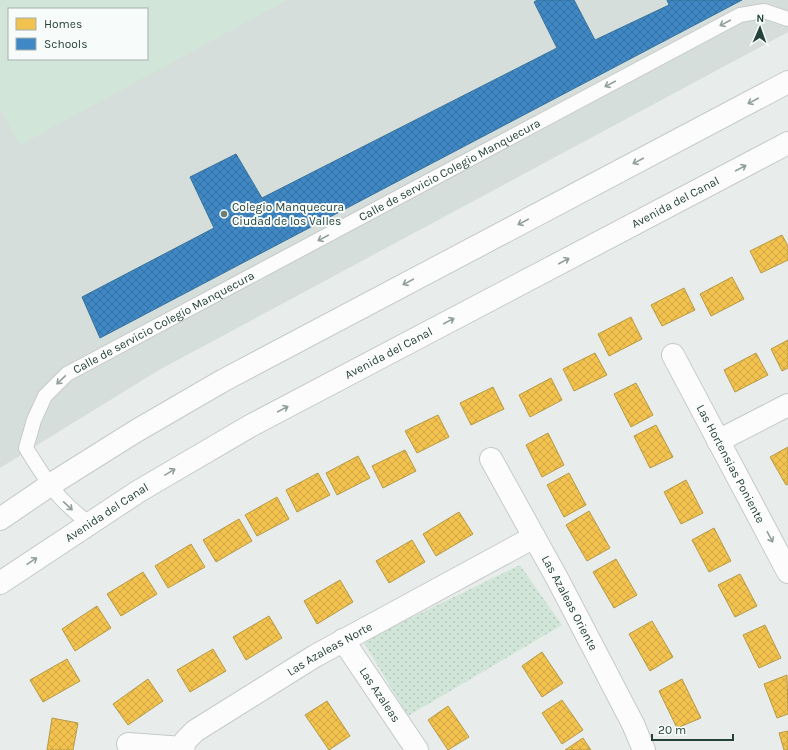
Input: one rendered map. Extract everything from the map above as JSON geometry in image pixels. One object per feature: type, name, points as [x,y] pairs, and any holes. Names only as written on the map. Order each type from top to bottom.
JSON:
[{"type":"street","points":[[0,519],[50,485],[136,431],[224,380],[788,82]]},
{"type":"street","name":"Avenida del Canal","points":[[0,583],[139,491],[250,426],[788,143]]},
{"type":"street","name":"Las Hortensias Poniente","points":[[673,355],[788,572]]},
{"type":"street","points":[[718,441],[788,405]]},
{"type":"street","name":"Las Azaleas Oriente","points":[[491,459],[534,536],[629,717],[644,750]]},
{"type":"street","name":"Las Azaleas Norte","points":[[128,744],[183,749],[185,741],[195,731],[287,672],[534,536]]},
{"type":"street","name":"Las Azaleas","points":[[343,640],[417,750]]},
{"type":"lane","name":"Calle de servicio Colegio Manquecura","points":[[89,523],[69,507],[50,485],[26,448],[34,420],[44,396],[67,374],[740,15],[764,11],[788,19]]},
{"type":"shaded area","name":"Colegio Manquecura Ciudad de los Valles","points":[[0,0],[788,0],[788,32],[159,370],[0,468]]},
{"type":"green space","points":[[0,0],[287,0],[20,145],[0,109]]},
{"type":"green space","points":[[520,565],[562,625],[408,716],[363,641]]},
{"type":"building: Homes","points":[[782,235],[788,246],[788,260],[761,273],[750,251]]},
{"type":"building: Homes","points":[[732,277],[744,299],[711,316],[700,294]]},
{"type":"building: Homes","points":[[684,288],[695,310],[662,326],[651,305]]},
{"type":"building: Homes","points":[[631,317],[642,339],[609,356],[598,334]]},
{"type":"building: Homes","points":[[788,340],[788,368],[782,371],[771,349]]},
{"type":"building: Homes","points":[[595,353],[607,375],[574,391],[563,369]]},
{"type":"building: Homes","points":[[756,353],[768,375],[735,392],[724,370]]},
{"type":"building: Homes","points":[[551,378],[562,400],[530,417],[519,395]]},
{"type":"building: Homes","points":[[636,383],[653,415],[631,427],[614,394]]},
{"type":"building: Homes","points":[[493,387],[504,409],[471,425],[460,403]]},
{"type":"building: Homes","points":[[438,415],[449,437],[417,453],[405,431]]},
{"type":"building: Homes","points":[[656,425],[673,457],[650,468],[634,436]]},
{"type":"building: Homes","points":[[548,433],[564,465],[542,477],[526,445]]},
{"type":"building: Homes","points":[[788,447],[788,484],[786,485],[770,457]]},
{"type":"building: Homes","points":[[405,450],[416,471],[383,488],[372,466]]},
{"type":"building: Homes","points":[[358,456],[370,478],[337,495],[326,473]]},
{"type":"building: Homes","points":[[318,473],[330,495],[297,512],[286,490]]},
{"type":"building: Homes","points":[[569,473],[586,505],[564,517],[547,485]]},
{"type":"building: Homes","points":[[686,480],[703,513],[681,524],[664,492]]},
{"type":"building: Homes","points":[[277,497],[289,519],[257,536],[245,515]]},
{"type":"building: Homes","points":[[589,511],[610,548],[587,561],[566,525]]},
{"type":"building: Homes","points":[[459,512],[473,534],[436,556],[423,534]]},
{"type":"building: Homes","points":[[239,519],[252,541],[216,562],[203,540]]},
{"type":"building: Homes","points":[[714,528],[731,561],[709,572],[692,540]]},
{"type":"building: Homes","points":[[412,540],[425,562],[389,583],[376,561]]},
{"type":"building: Homes","points":[[191,544],[205,567],[168,588],[155,566]]},
{"type":"building: Homes","points":[[616,559],[637,595],[614,608],[593,572]]},
{"type":"building: Homes","points":[[143,572],[157,594],[121,616],[107,594]]},
{"type":"building: Homes","points":[[740,574],[757,606],[735,617],[718,585]]},
{"type":"building: Homes","points":[[340,580],[353,602],[317,624],[304,601]]},
{"type":"building: Homes","points":[[97,606],[111,628],[75,651],[62,629]]},
{"type":"building: Homes","points":[[269,616],[282,638],[246,660],[233,637]]},
{"type":"building: Homes","points":[[652,621],[673,657],[650,671],[629,634]]},
{"type":"building: Homes","points":[[765,625],[781,658],[759,668],[743,635]]},
{"type":"building: Homes","points":[[213,649],[226,671],[190,692],[177,670]]},
{"type":"building: Homes","points":[[542,652],[563,683],[542,697],[522,666]]},
{"type":"building: Homes","points":[[67,659],[80,681],[43,702],[30,680]]},
{"type":"building: Homes","points":[[787,675],[788,714],[777,718],[764,684]]},
{"type":"building: Homes","points":[[148,679],[163,701],[128,725],[113,704]]},
{"type":"building: Homes","points":[[682,679],[701,718],[677,728],[659,691]]},
{"type":"building: Homes","points":[[562,700],[583,730],[562,744],[542,713]]},
{"type":"building: Homes","points":[[327,701],[350,736],[329,750],[305,715]]},
{"type":"building: Homes","points":[[448,706],[469,737],[448,750],[428,720]]},
{"type":"building: Homes","points":[[52,718],[78,723],[73,750],[47,750]]},
{"type":"building: Homes","points":[[788,731],[788,750],[784,750],[779,733]]},
{"type":"building: Homes","points":[[583,738],[591,750],[565,750]]},
{"type":"building: Schools","points":[[537,0],[574,0],[595,40],[669,5],[667,0],[742,0],[100,338],[82,297],[214,228],[190,177],[236,154],[262,198],[557,48],[534,2]]},
{"type":"place","name":"Colegio Manquecura Ciudad de los Valles","points":[[224,214]]}]
